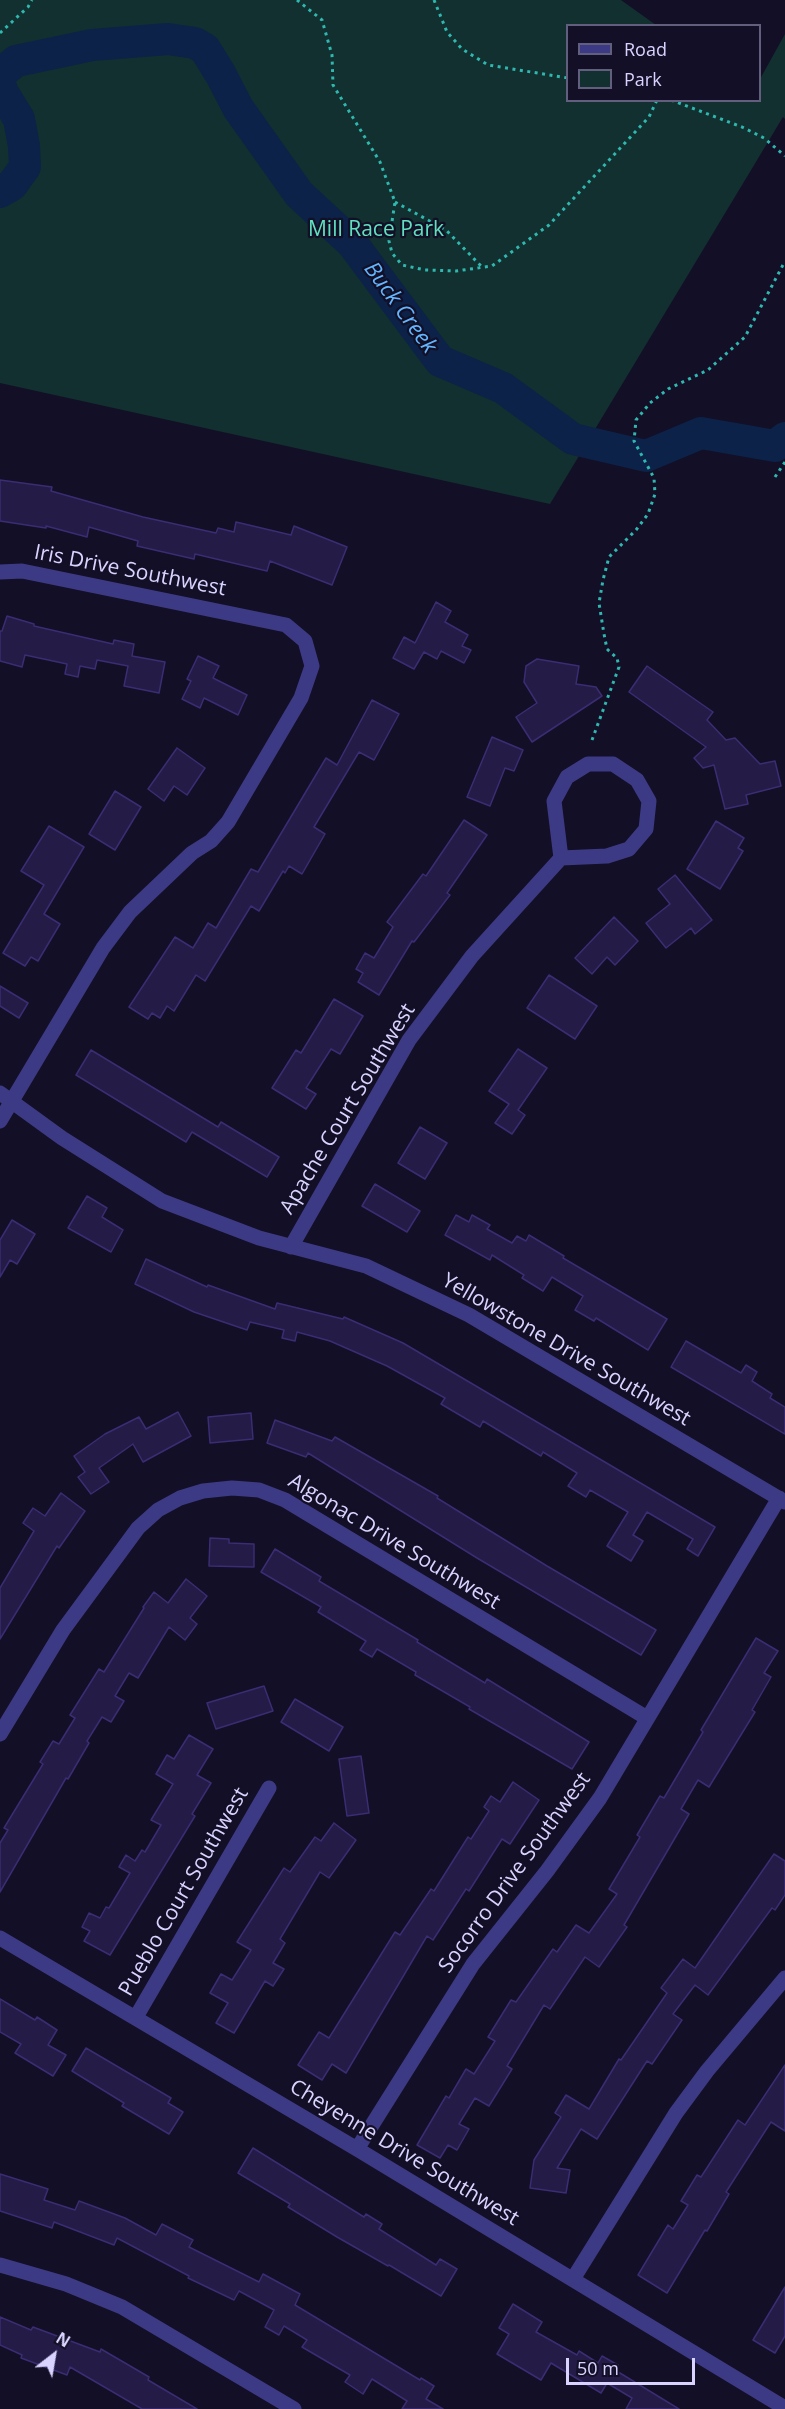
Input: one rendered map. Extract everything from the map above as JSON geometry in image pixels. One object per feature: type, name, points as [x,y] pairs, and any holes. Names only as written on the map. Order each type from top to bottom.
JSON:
[{"type":"street","name":"Iris Drive Southwest","points":[[0,572],[22,571],[251,616],[286,625],[305,641],[312,666],[301,698],[228,822],[211,841],[192,853],[130,912],[103,948],[6,1098],[0,1121]]},
{"type":"street","points":[[588,764],[613,764],[637,780],[648,801],[646,829],[629,849],[607,856],[561,858],[554,801],[567,777],[588,764]]},
{"type":"street","name":"Apache Court Southwest","points":[[291,1247],[408,1040],[472,956],[561,858]]},
{"type":"street","name":"Yellowstone Drive Southwest","points":[[6,1098],[62,1138],[162,1201],[259,1239],[366,1266],[469,1315],[782,1500]]},
{"type":"street","name":"Algonac Drive Southwest","points":[[0,1734],[74,1614],[138,1528],[158,1510],[180,1498],[203,1491],[232,1488],[260,1491],[285,1500],[647,1718]]},
{"type":"street","name":"Socorro Drive Southwest","points":[[357,2149],[457,1987],[583,1822],[782,1500]]},
{"type":"street","name":"Pueblo Court Southwest","points":[[136,2017],[268,1788]]},
{"type":"street","name":"Cheyenne Drive Southwest","points":[[0,1938],[357,2149],[785,2408]]},
{"type":"street","points":[[573,2279],[681,2106],[785,1978]]},
{"type":"street","points":[[0,2265],[66,2284],[122,2307],[294,2409]]},
{"type":"path","points":[[0,33],[28,7],[32,0]]},
{"type":"path","points":[[297,0],[322,20],[332,55],[333,85],[381,162],[395,202],[389,241],[392,253],[402,265],[425,270],[456,271],[492,266],[549,225],[649,117],[656,102]]},
{"type":"path","points":[[434,0],[447,32],[462,49],[488,64],[566,78]]},
{"type":"path","points":[[676,102],[742,127],[764,138],[785,156]]},
{"type":"path","points":[[395,202],[446,230],[482,267]]},
{"type":"path","points":[[592,740],[619,667],[616,658],[607,649],[598,603],[609,557],[636,530],[648,514],[655,494],[654,478],[634,441],[636,420],[650,402],[668,389],[708,369],[745,338],[785,261]]},
{"type":"path","points":[[775,477],[785,462]]},
{"type":"green space","name":"Mill Race Park","points":[[0,0],[621,0],[655,24],[566,24],[566,102],[761,102],[761,77],[785,34],[785,119],[783,117],[550,504],[0,383]]},
{"type":"building","points":[[0,480],[52,487],[51,491],[143,517],[216,533],[218,528],[234,532],[236,522],[291,535],[294,526],[347,547],[332,585],[270,561],[267,571],[195,554],[194,559],[137,546],[138,541],[89,527],[87,537],[46,526],[46,528],[0,521]]},
{"type":"building","points":[[436,602],[451,611],[445,622],[468,635],[462,646],[471,650],[464,663],[441,651],[437,659],[424,652],[414,669],[393,658],[404,637],[415,643]]},
{"type":"building","points":[[7,616],[34,624],[34,626],[113,644],[114,640],[134,644],[132,656],[165,662],[159,693],[124,686],[128,666],[97,660],[95,669],[80,666],[78,677],[65,674],[67,664],[25,655],[22,667],[0,661],[0,631],[2,631]]},
{"type":"building","points":[[198,656],[219,666],[213,678],[247,695],[238,715],[204,698],[200,708],[182,699],[191,681],[187,679]]},
{"type":"building","points":[[537,659],[579,666],[576,684],[596,687],[602,696],[532,742],[516,717],[537,703],[524,682],[526,666]]},
{"type":"building","points":[[647,666],[713,712],[707,720],[726,740],[735,738],[760,764],[775,761],[781,786],[746,795],[748,804],[725,809],[714,765],[703,768],[694,758],[706,747],[629,692]]},
{"type":"building","points":[[372,700],[399,714],[374,760],[359,752],[314,827],[325,834],[302,874],[289,866],[285,873],[283,871],[259,911],[251,906],[205,981],[196,975],[174,1011],[167,1006],[160,1018],[152,1013],[148,1019],[129,1007],[175,937],[193,948],[208,923],[216,928],[251,869],[258,872],[326,758],[337,765]]},
{"type":"building","points":[[492,737],[523,750],[514,771],[505,768],[490,806],[467,797]]},
{"type":"building","points":[[177,748],[205,768],[187,795],[174,786],[164,801],[148,789]]},
{"type":"building","points":[[115,791],[141,807],[115,850],[89,834]]},
{"type":"building","points":[[464,820],[487,835],[447,893],[450,895],[414,942],[412,941],[379,995],[358,982],[363,973],[356,969],[365,953],[374,958],[393,927],[387,922],[423,874],[426,876]]},
{"type":"building","points":[[716,821],[744,838],[738,848],[743,851],[720,889],[687,869]]},
{"type":"building","points":[[49,826],[84,847],[44,914],[60,924],[38,961],[31,957],[25,966],[3,953],[44,885],[21,871]]},
{"type":"building","points":[[675,875],[712,920],[695,934],[691,928],[666,948],[646,923],[670,904],[658,889]]},
{"type":"building","points":[[614,917],[638,941],[615,965],[607,957],[592,974],[575,958]]},
{"type":"building","points":[[549,975],[597,1006],[575,1039],[527,1008]]},
{"type":"building","points":[[0,986],[28,1003],[19,1018],[0,1006]]},
{"type":"building","points":[[334,999],[363,1016],[340,1054],[331,1049],[306,1088],[316,1094],[306,1109],[272,1088],[296,1050],[301,1053]]},
{"type":"building","points":[[518,1049],[547,1068],[518,1110],[525,1115],[512,1134],[495,1123],[509,1104],[489,1091]]},
{"type":"building","points":[[91,1050],[218,1127],[221,1122],[279,1157],[267,1177],[192,1132],[186,1142],[76,1075]]},
{"type":"building","points":[[420,1127],[447,1143],[425,1179],[398,1163]]},
{"type":"building","points":[[375,1184],[420,1211],[407,1232],[362,1206]]},
{"type":"building","points":[[87,1196],[107,1208],[102,1217],[123,1230],[111,1252],[68,1228]]},
{"type":"building","points":[[456,1215],[469,1222],[472,1215],[490,1225],[487,1229],[512,1243],[517,1236],[526,1241],[529,1235],[564,1256],[563,1258],[667,1319],[648,1350],[596,1318],[594,1321],[575,1310],[583,1296],[552,1277],[543,1291],[522,1278],[524,1275],[492,1255],[490,1260],[445,1235]]},
{"type":"building","points":[[12,1220],[35,1234],[17,1264],[10,1260],[0,1277],[0,1240]]},
{"type":"building","points":[[146,1259],[207,1287],[208,1285],[275,1309],[277,1303],[343,1319],[344,1317],[403,1343],[715,1527],[698,1556],[687,1549],[693,1539],[647,1512],[633,1535],[643,1541],[631,1561],[607,1546],[628,1512],[590,1490],[586,1497],[568,1486],[577,1473],[543,1452],[541,1456],[483,1421],[480,1427],[441,1404],[445,1398],[387,1366],[330,1341],[297,1332],[295,1341],[282,1338],[284,1330],[250,1322],[247,1330],[194,1312],[135,1284]]},
{"type":"building","points":[[686,1341],[741,1373],[746,1365],[757,1372],[752,1381],[772,1394],[770,1398],[785,1407],[785,1434],[671,1367]]},
{"type":"building","points":[[178,1412],[191,1436],[143,1462],[133,1444],[99,1468],[109,1482],[91,1494],[78,1477],[85,1472],[74,1456],[105,1434],[139,1417],[146,1429]]},
{"type":"building","points":[[251,1413],[253,1439],[210,1443],[208,1417]]},
{"type":"building","points":[[275,1420],[332,1441],[335,1437],[438,1496],[437,1498],[547,1566],[656,1630],[641,1655],[477,1558],[308,1453],[306,1457],[267,1443]]},
{"type":"building","points":[[61,1493],[85,1511],[59,1548],[57,1546],[0,1639],[0,1588],[34,1531],[23,1523],[33,1508],[45,1516]]},
{"type":"building","points":[[210,1538],[229,1539],[229,1543],[254,1544],[254,1567],[209,1566]]},
{"type":"building","points":[[275,1549],[321,1577],[319,1581],[418,1640],[417,1642],[485,1683],[487,1679],[589,1742],[572,1769],[469,1709],[470,1707],[415,1675],[416,1672],[377,1649],[372,1657],[360,1650],[366,1641],[318,1612],[321,1607],[261,1572]]},
{"type":"building","points":[[186,1579],[207,1596],[190,1618],[197,1624],[185,1640],[169,1627],[138,1678],[129,1673],[115,1696],[124,1701],[111,1722],[102,1717],[87,1741],[89,1743],[0,1892],[0,1843],[8,1830],[4,1828],[43,1764],[40,1762],[53,1741],[59,1744],[75,1718],[70,1715],[99,1669],[104,1672],[154,1592],[168,1603]]},
{"type":"building","points":[[756,1638],[778,1651],[764,1673],[771,1677],[752,1710],[755,1712],[709,1787],[698,1780],[681,1809],[689,1814],[624,1925],[627,1927],[599,1967],[585,1957],[550,2009],[544,2005],[507,2066],[512,2069],[489,2106],[475,2098],[459,2124],[469,2129],[457,2150],[448,2145],[440,2158],[417,2145],[446,2096],[449,2098],[466,2069],[474,2074],[495,2041],[488,2037],[511,2000],[516,2002],[553,1949],[557,1952],[576,1925],[589,1933],[617,1894],[609,1889],[640,1837],[637,1835],[660,1796],[664,1798],[703,1732],[701,1730]]},
{"type":"building","points":[[264,1686],[273,1711],[216,1729],[207,1703]]},
{"type":"building","points":[[295,1699],[343,1727],[329,1751],[281,1722]]},
{"type":"building","points":[[189,1735],[213,1749],[197,1775],[211,1783],[192,1814],[195,1816],[110,1955],[84,1941],[90,1931],[82,1927],[89,1913],[100,1918],[106,1907],[109,1908],[130,1873],[119,1867],[126,1855],[135,1861],[142,1850],[145,1852],[161,1825],[151,1820],[173,1784],[156,1774],[167,1755],[174,1759]]},
{"type":"building","points":[[361,1756],[369,1813],[347,1816],[339,1759]]},
{"type":"building","points":[[513,1782],[539,1800],[510,1844],[502,1839],[469,1891],[466,1889],[433,1940],[427,1936],[346,2073],[332,2064],[322,2080],[298,2065],[319,2032],[329,2038],[395,1932],[400,1935],[431,1889],[434,1891],[468,1837],[471,1839],[489,1811],[484,1807],[491,1796],[500,1802]]},
{"type":"building","points":[[334,1823],[356,1840],[329,1878],[320,1872],[280,1939],[285,1943],[273,1963],[284,1969],[273,1986],[265,1981],[234,2033],[216,2023],[228,2003],[210,1993],[221,1974],[232,1980],[251,1950],[237,1942],[284,1868],[290,1872],[315,1837],[321,1841]]},
{"type":"building","points":[[774,1854],[785,1861],[785,1895],[775,1910],[772,1908],[708,1995],[695,1985],[673,2014],[682,2020],[652,2064],[647,2061],[597,2139],[581,2129],[557,2168],[570,2170],[566,2193],[530,2188],[534,2160],[561,2117],[555,2113],[566,2095],[589,2109],[619,2059],[621,2060],[667,1993],[661,1988],[683,1959],[695,1968]]},
{"type":"building","points":[[0,1999],[35,2020],[37,2017],[57,2030],[48,2045],[66,2055],[53,2076],[15,2053],[21,2044],[0,2032]]},
{"type":"building","points":[[86,2048],[171,2098],[168,2103],[183,2112],[169,2134],[122,2106],[124,2103],[72,2071]]},
{"type":"building","points":[[785,2065],[785,2131],[771,2122],[726,2192],[729,2194],[667,2293],[638,2275],[668,2225],[673,2229],[688,2205],[681,2201],[697,2175],[701,2177],[738,2120],[745,2125]]},
{"type":"building","points":[[253,2148],[364,2217],[366,2214],[382,2224],[379,2229],[436,2265],[440,2259],[457,2269],[441,2296],[337,2237],[288,2207],[290,2204],[238,2173]]},
{"type":"building","points":[[0,2174],[48,2189],[44,2200],[75,2210],[79,2201],[125,2218],[156,2235],[162,2224],[193,2240],[189,2247],[259,2282],[263,2274],[300,2294],[295,2305],[420,2380],[421,2378],[434,2386],[426,2399],[443,2409],[402,2409],[407,2401],[372,2379],[363,2394],[345,2382],[350,2375],[302,2347],[307,2340],[284,2326],[279,2335],[265,2327],[274,2310],[239,2291],[234,2300],[188,2278],[189,2276],[117,2238],[114,2245],[54,2222],[52,2228],[0,2211]]},
{"type":"building","points":[[785,2287],[785,2336],[775,2353],[753,2340]]},
{"type":"building","points":[[513,2304],[542,2322],[536,2332],[577,2355],[579,2351],[598,2363],[602,2356],[618,2365],[615,2370],[679,2409],[626,2409],[632,2398],[607,2383],[601,2393],[551,2363],[541,2380],[497,2354],[509,2334],[499,2328]]},
{"type":"building","points":[[0,2317],[31,2330],[33,2327],[100,2352],[101,2349],[197,2409],[142,2409],[70,2367],[67,2375],[21,2358],[22,2355],[0,2345]]},
{"type":"waterway","name":"Buck Creek","points":[[0,74],[16,61],[92,45],[168,39],[195,43],[205,49],[238,108],[299,194],[352,243],[440,361],[503,388],[573,439],[646,456],[701,433],[775,446],[785,438]]},
{"type":"waterway","name":"Buck Creek","points":[[0,84],[19,119],[25,167],[12,185],[0,192]]}]
